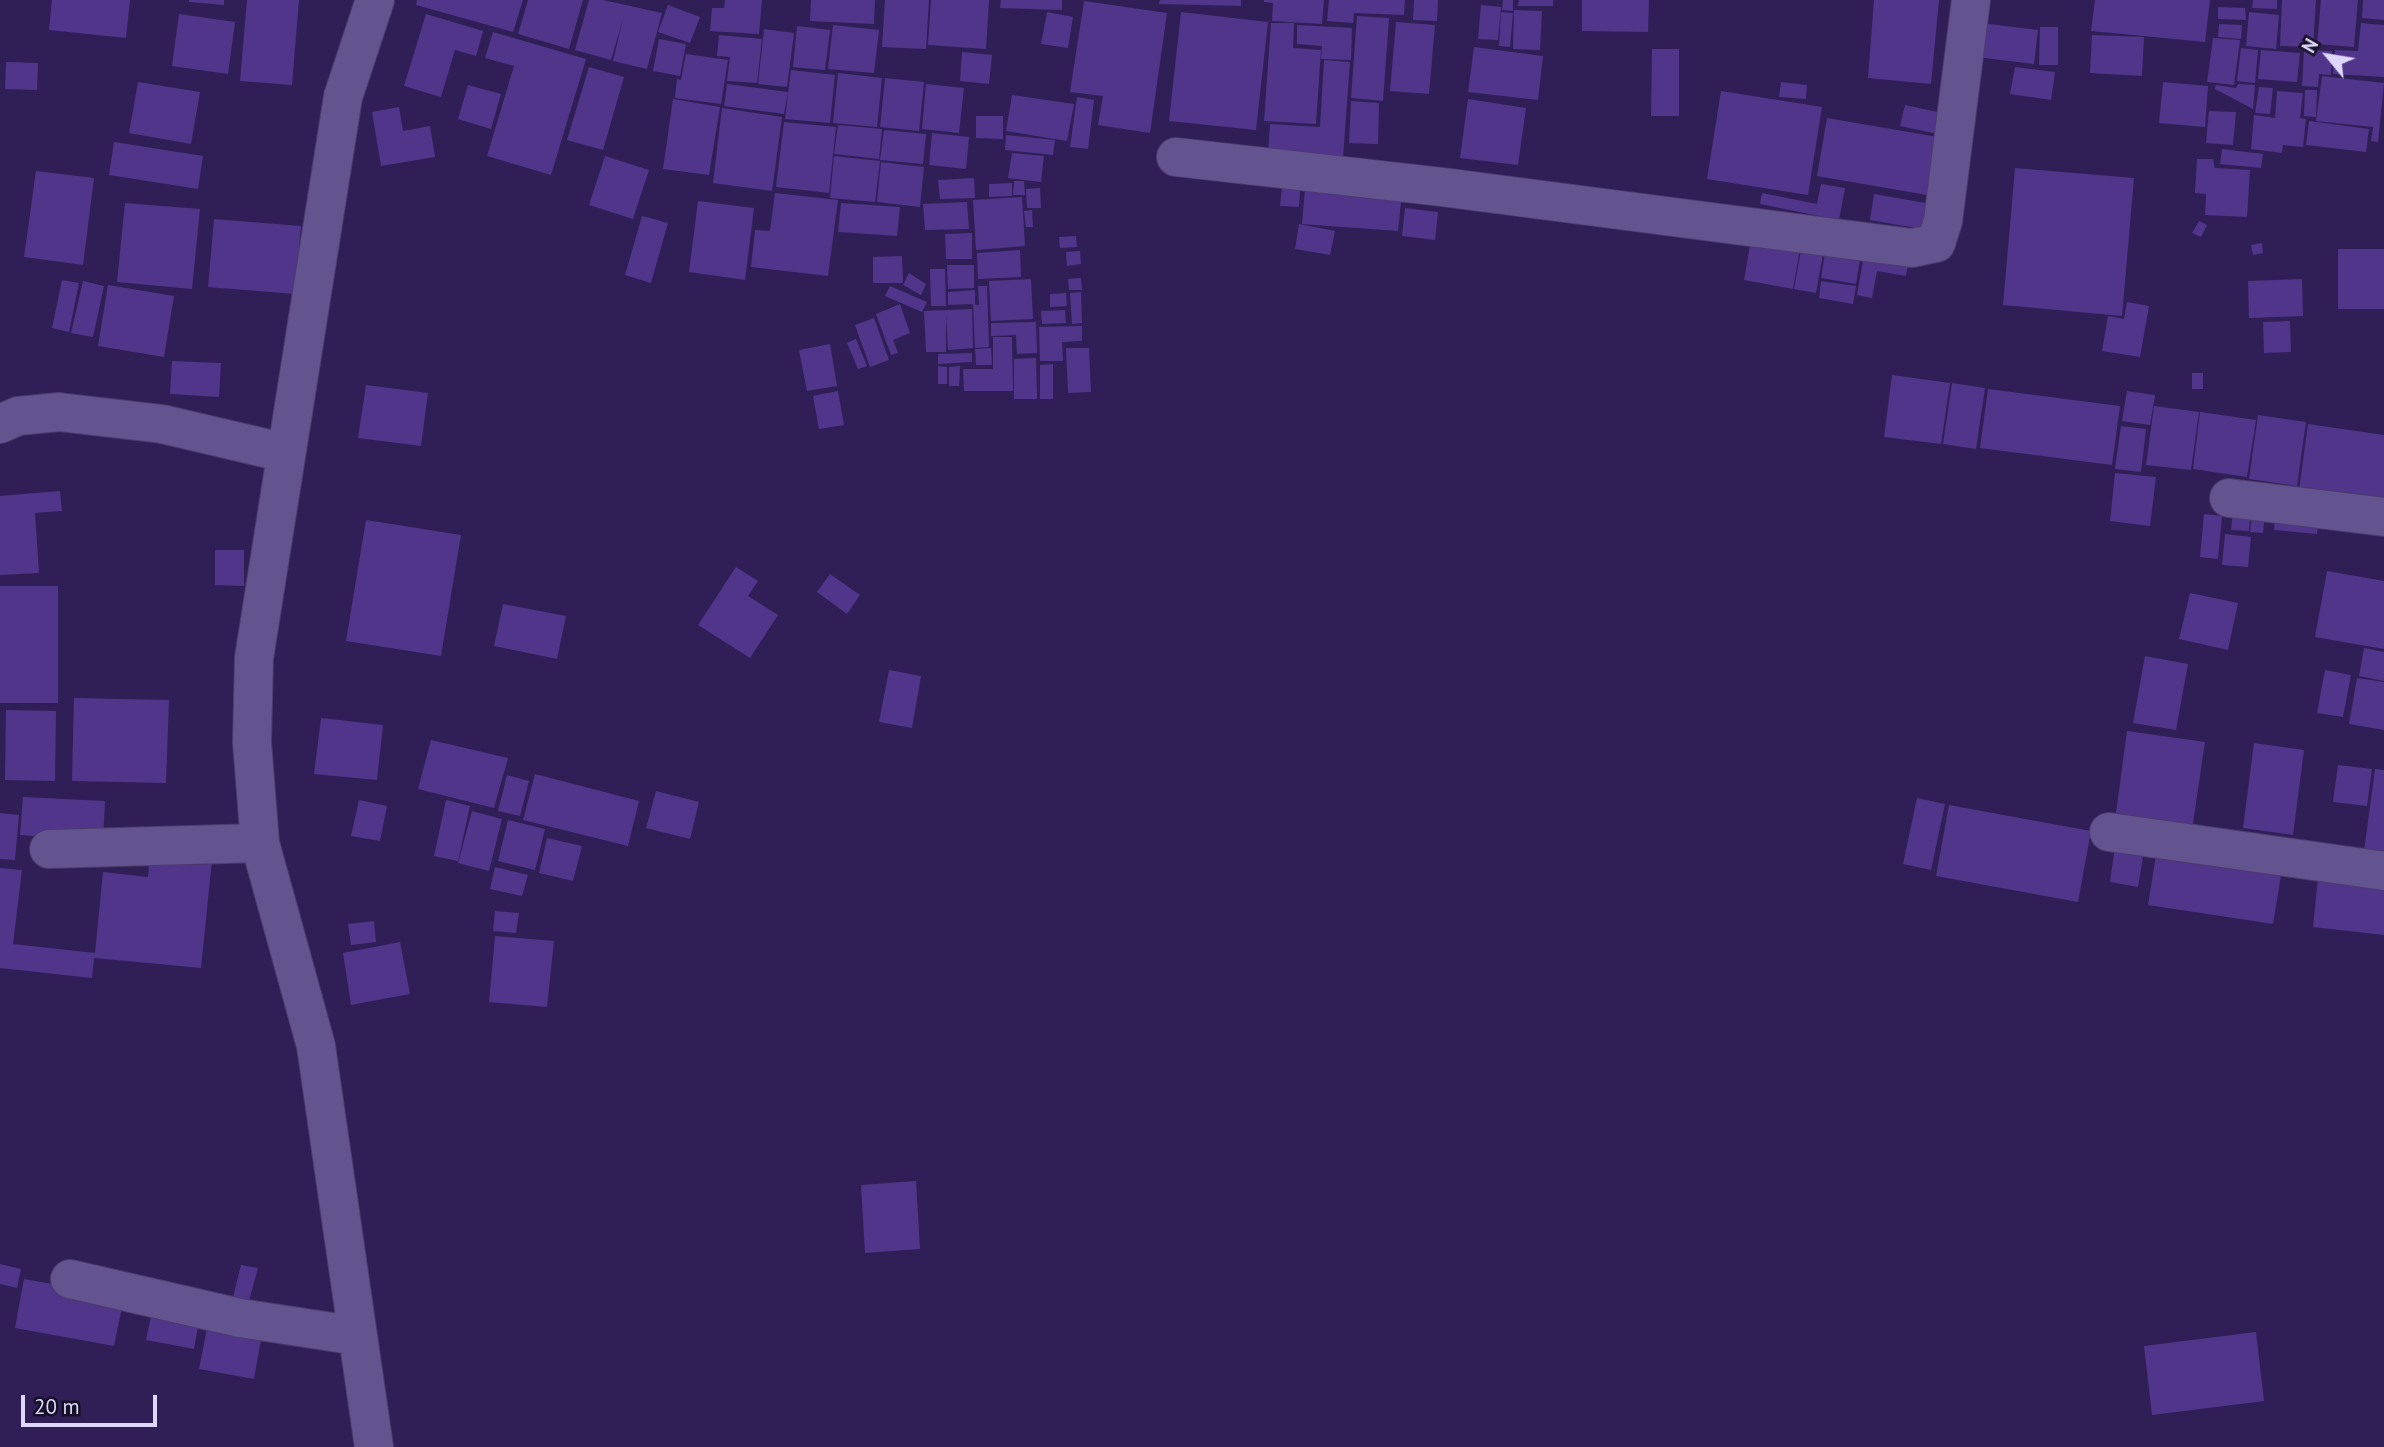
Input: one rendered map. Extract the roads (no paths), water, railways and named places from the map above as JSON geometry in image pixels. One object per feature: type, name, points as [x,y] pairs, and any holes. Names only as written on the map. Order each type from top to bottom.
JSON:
[{"type":"street","points":[[374,1447],[316,1046],[260,844],[252,743],[254,658],[343,97],[375,0]]},
{"type":"street","points":[[1176,158],[1442,187],[1912,248],[1936,243],[1943,221],[1971,0]]},
{"type":"street","points":[[0,424],[18,416],[59,412],[162,424],[286,453]]},
{"type":"street","points":[[2229,498],[2384,517]]},
{"type":"street","points":[[2109,832],[2384,871]]},
{"type":"street","points":[[49,849],[260,844]]},
{"type":"street","points":[[70,1279],[240,1318],[358,1336]]}]
